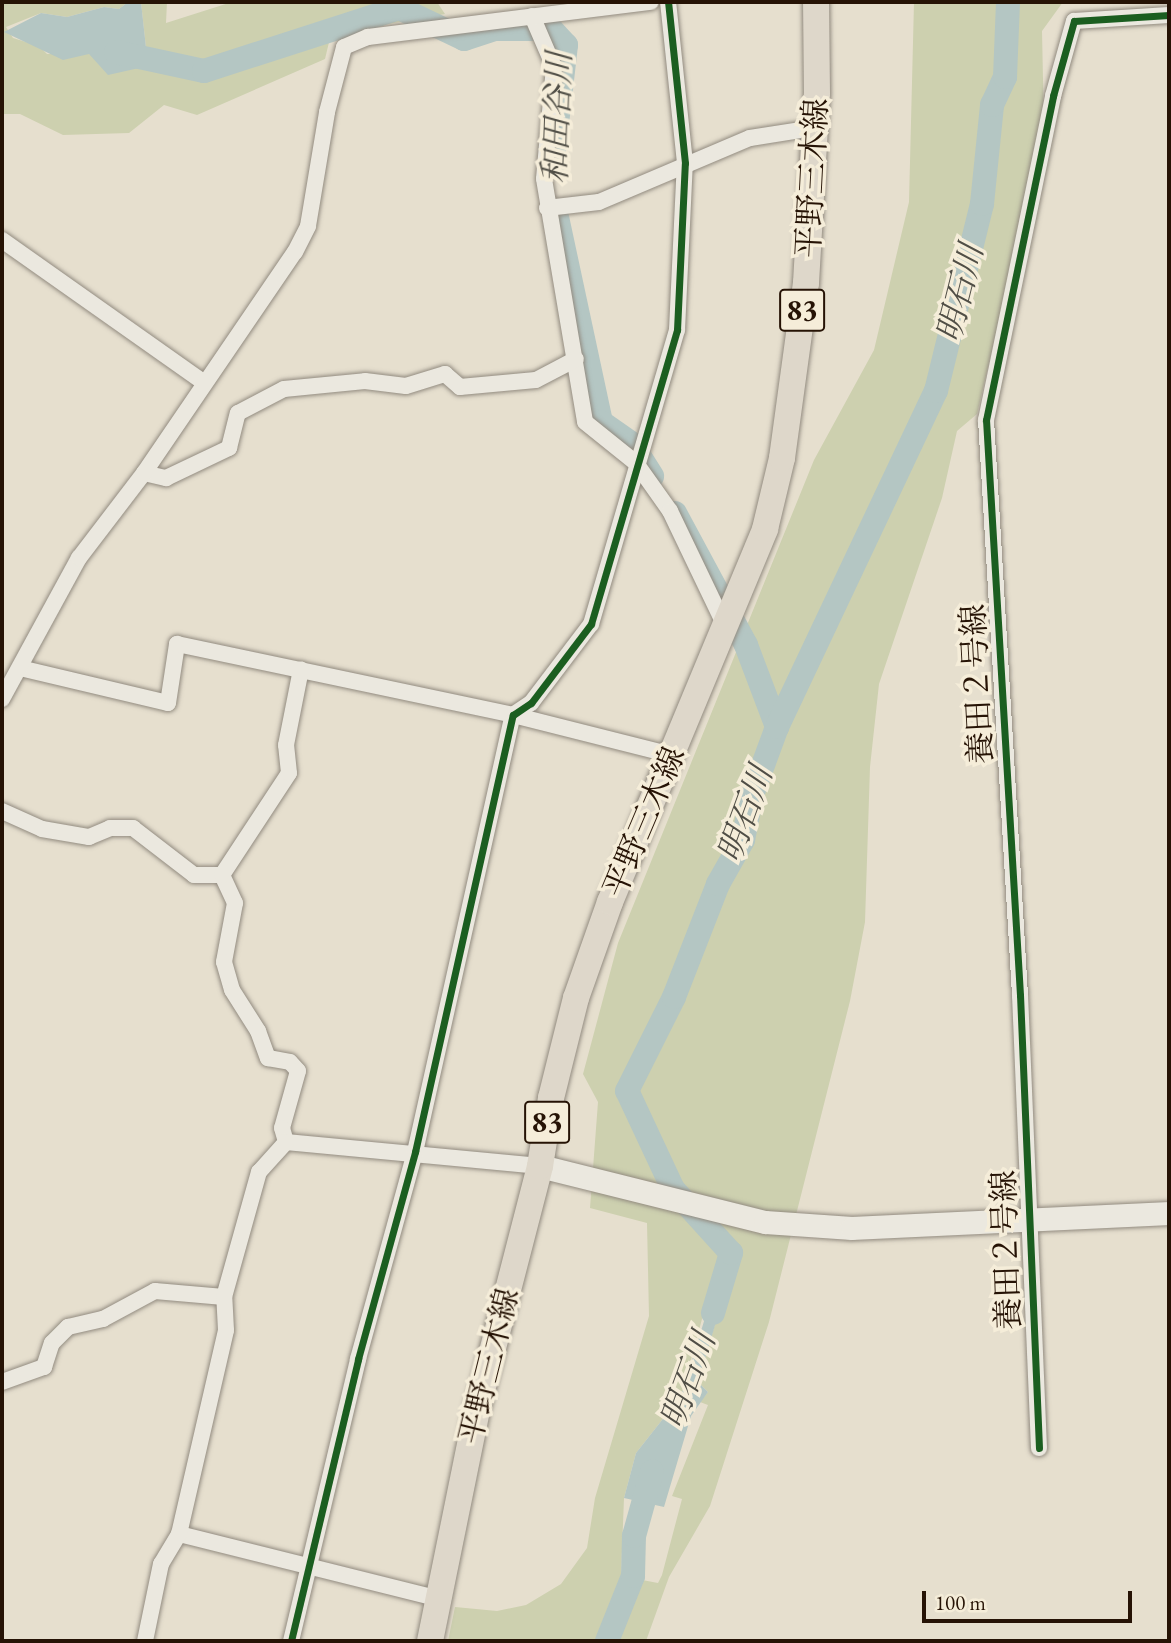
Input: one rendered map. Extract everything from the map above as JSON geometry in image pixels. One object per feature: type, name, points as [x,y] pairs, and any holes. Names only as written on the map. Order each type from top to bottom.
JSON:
[{"type":"main road","name":"平野三木線","points":[[430,1641],[478,1406],[546,1167],[551,1098],[576,999],[610,902],[765,529],[793,399],[806,283],[814,128],[816,2]]},
{"type":"street","points":[[2,699],[79,558],[144,472],[203,382],[283,274],[308,226],[327,112],[344,47],[368,37],[651,2]]},
{"type":"street","points":[[291,1641],[358,1359],[415,1152],[513,715],[531,703],[591,624],[622,528],[636,463],[677,330],[685,163],[668,2]]},
{"type":"street","name":"養田２号線","points":[[1039,1448],[1020,995],[986,420],[1053,96],[1074,21],[1169,15]]},
{"type":"street","points":[[532,16],[554,67],[544,179],[585,422],[636,463],[670,511],[729,620]]},
{"type":"street","points":[[547,208],[599,202],[685,163],[750,138],[814,128]]},
{"type":"street","points":[[2,240],[203,382]]},
{"type":"street","points":[[144,472],[166,478],[229,449],[238,413],[284,389],[365,381],[391,387],[445,374],[460,387],[536,380],[576,359]]},
{"type":"street","points":[[20,668],[168,704],[177,644],[513,715],[672,755]]},
{"type":"street","points":[[222,875],[289,773],[286,745],[301,669]]},
{"type":"street","points":[[2,811],[42,829],[89,837],[110,828],[134,828],[194,874],[222,875]]},
{"type":"street","points":[[222,875],[235,903],[224,962],[232,990],[258,1031],[268,1058],[290,1062],[298,1071],[282,1128],[286,1142]]},
{"type":"street","points":[[286,1142],[415,1152],[546,1167],[765,1222],[852,1228],[1169,1213]]},
{"type":"street","points":[[145,1641],[161,1564],[179,1534],[226,1330],[224,1297],[259,1172],[286,1142]]},
{"type":"street","points":[[2,1382],[44,1367],[52,1343],[68,1327],[103,1319],[155,1292],[224,1297]]},
{"type":"street","points":[[179,1534],[440,1599]]},
{"type":"green space","points":[[2,2],[128,2],[119,9],[104,7],[67,17],[41,13],[6,27],[13,38],[39,46],[47,54],[89,54],[148,66],[141,2],[167,2],[166,23],[232,2],[437,2],[445,14],[331,34],[325,59],[197,115],[164,105],[129,133],[63,135],[20,114],[2,114]]},
{"type":"green space","points":[[914,2],[1063,2],[1042,31],[1044,128],[977,414],[957,431],[942,498],[879,684],[870,767],[865,922],[850,1001],[769,1322],[710,1506],[669,1577],[646,1641],[448,1641],[455,1607],[497,1611],[526,1605],[561,1584],[587,1548],[595,1498],[649,1316],[647,1223],[590,1208],[598,1102],[583,1074],[618,943],[814,460],[874,350],[909,202]],"holes":[[[727,1283],[698,1382],[708,1392],[700,1402],[708,1405],[672,1496],[682,1499],[662,1575],[658,1583],[621,1576],[624,1498],[636,1453],[681,1396],[708,1297]]]},
{"type":"water","points":[[128,2],[141,2],[148,66],[108,75],[89,54],[63,60],[4,32],[41,13],[67,17],[104,7],[119,9]]},
{"type":"water","points":[[717,1279],[728,1282],[698,1382],[708,1392],[691,1416],[664,1507],[624,1498],[636,1453],[681,1396]]},
{"type":"waterway","name":"明石川","points":[[713,1313],[731,1253],[673,1189],[627,1091],[674,997],[718,884],[743,840],[752,795],[777,727],[936,391],[982,204],[992,105],[1005,77],[1008,2]]},
{"type":"waterway","name":"和田谷川","points":[[116,52],[204,71],[399,8],[464,39],[494,29],[551,29],[566,45],[552,167]]},
{"type":"waterway","name":"和田谷川","points":[[557,217],[601,422],[632,444],[652,476]]},
{"type":"waterway","name":"和田谷川","points":[[675,513],[746,645],[777,727]]},
{"type":"waterway","name":"明石川","points":[[607,1641],[633,1576],[634,1536],[652,1471]]},
{"type":"cycle path","points":[[291,1641],[358,1359],[415,1152],[513,715],[531,703],[591,624],[677,330],[685,163],[668,2]]},
{"type":"cycle path","points":[[1039,1448],[1020,995],[986,420],[1053,96],[1074,21],[1169,15]]}]
